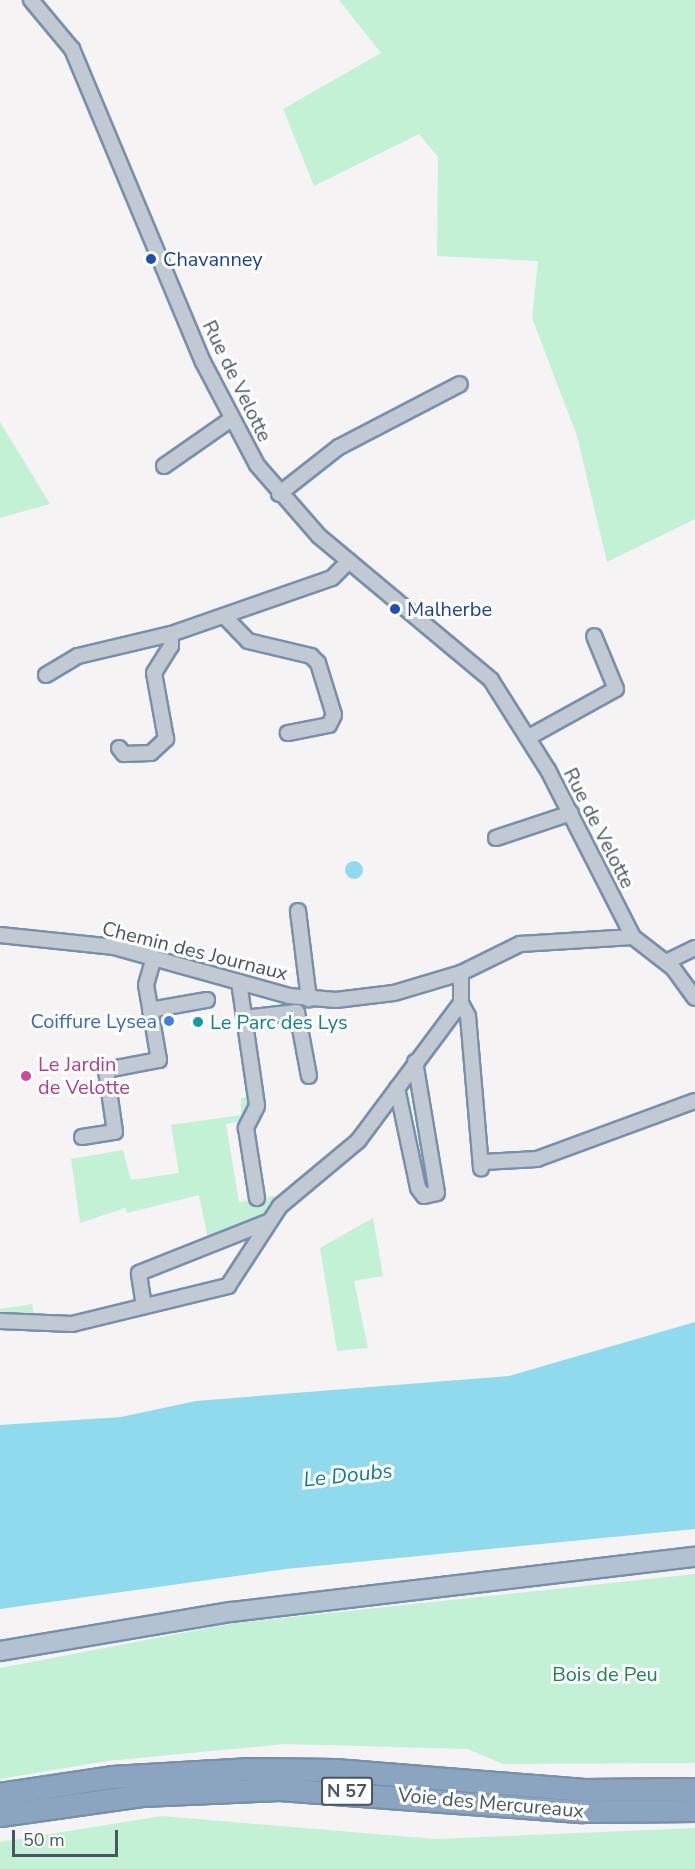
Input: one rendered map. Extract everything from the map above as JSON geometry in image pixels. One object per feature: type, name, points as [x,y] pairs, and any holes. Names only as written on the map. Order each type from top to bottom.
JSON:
[{"type":"highway","name":"Voie des Mercureaux","points":[[0,1794],[112,1778],[251,1769],[335,1770],[593,1791],[695,1789]]},
{"type":"highway","name":"Voie des Mercureaux","points":[[0,1815],[142,1795],[270,1789],[582,1811],[695,1810]]},
{"type":"main road","points":[[0,1651],[231,1612],[695,1557]]},
{"type":"street","name":"Rue de Velotte","points":[[31,0],[72,49],[230,420],[279,494],[350,561],[491,680],[529,738],[571,813],[633,937]]},
{"type":"street","points":[[279,494],[339,447],[460,384]]},
{"type":"street","points":[[164,466],[230,420]]},
{"type":"street","points":[[46,675],[78,656],[171,634],[332,578],[350,561]]},
{"type":"street","points":[[225,617],[248,641],[311,656],[318,663],[334,715],[329,725],[288,733]]},
{"type":"street","points":[[119,748],[124,754],[151,753],[166,739],[154,673],[171,646],[171,634]]},
{"type":"street","points":[[529,738],[616,689],[594,636]]},
{"type":"street","points":[[496,838],[571,813]]},
{"type":"street","name":"Chemin des Journaux","points":[[298,911],[309,999]]},
{"type":"street","name":"Chemin des Journaux","points":[[0,935],[154,957],[239,982],[309,999],[394,993],[461,973],[520,945],[633,937]]},
{"type":"street","points":[[633,937],[666,962],[695,998]]},
{"type":"street","points":[[666,962],[695,948]]},
{"type":"street","points":[[82,1137],[115,1132],[106,1070],[159,1060],[146,985],[154,957]]},
{"type":"street","points":[[461,973],[461,1004],[468,1016],[483,1165],[537,1159],[695,1101]]},
{"type":"street","points":[[239,982],[257,1106],[246,1128],[257,1198]]},
{"type":"street","points":[[150,1010],[207,1000]]},
{"type":"street","points":[[0,1322],[72,1324],[228,1286],[268,1222],[358,1141],[415,1062],[461,1004]]},
{"type":"street","points":[[244,1018],[297,1012],[309,1076]]},
{"type":"street","points":[[397,1088],[418,1188],[424,1196],[436,1193],[415,1062]]},
{"type":"street","points":[[144,1306],[139,1273],[268,1222]]},
{"type":"green space","points":[[339,0],[695,0],[695,519],[607,562],[577,436],[532,318],[538,261],[437,256],[438,157],[419,134],[314,186],[283,109],[381,53]]},
{"type":"green space","points":[[0,422],[50,504],[0,518]]},
{"type":"green space","points":[[249,1097],[246,1120],[226,1124],[239,1202],[274,1196],[276,1203],[260,1217],[208,1239],[199,1195],[127,1213],[125,1208],[80,1223],[71,1159],[123,1150],[131,1180],[179,1173],[171,1125],[241,1115],[241,1098]]},
{"type":"green space","points":[[373,1218],[383,1276],[354,1281],[368,1348],[337,1351],[320,1248]]},
{"type":"green space","points":[[32,1304],[35,1319],[0,1316],[0,1309]]},
{"type":"green space","name":"Bois de Peu","points":[[695,1574],[695,1763],[503,1764],[468,1749],[284,1744],[107,1761],[0,1779],[0,1668],[235,1623]]},
{"type":"green space","points":[[162,1816],[435,1839],[695,1828],[695,1869],[0,1869],[0,1842]]},
{"type":"water","points":[[354,861],[360,864],[363,870],[360,876],[354,879],[348,876],[345,870],[348,864]]},
{"type":"water","name":"Le Doubs","points":[[695,1322],[695,1529],[286,1569],[0,1609],[0,1425],[121,1417],[196,1401],[509,1376]]},
{"type":"place","name":"Chavanney","points":[[151,259]]},
{"type":"place","name":"Malherbe","points":[[395,609]]},
{"type":"place","name":"Coiffure Lysea","points":[[169,1021]]},
{"type":"place","name":"Le Parc des Lys","points":[[198,1022]]},
{"type":"place","name":"Le Jardin de Velotte","points":[[26,1076]]}]
